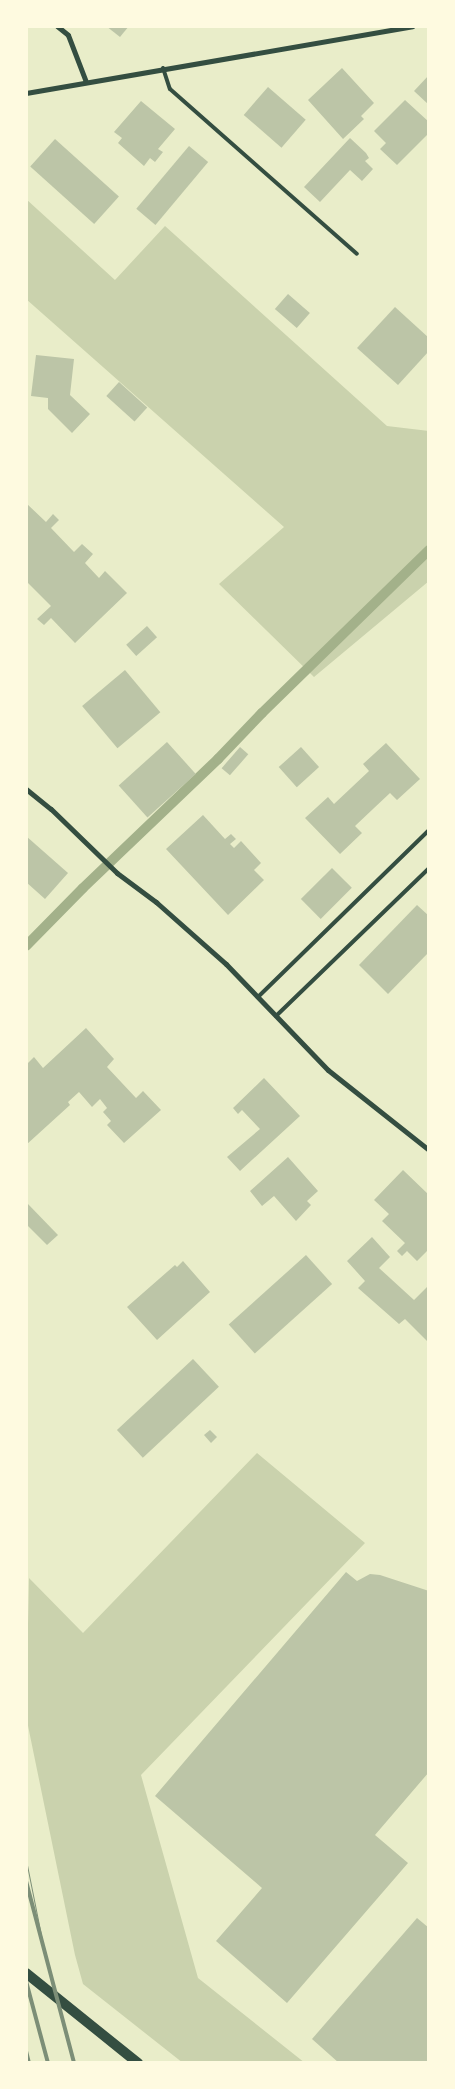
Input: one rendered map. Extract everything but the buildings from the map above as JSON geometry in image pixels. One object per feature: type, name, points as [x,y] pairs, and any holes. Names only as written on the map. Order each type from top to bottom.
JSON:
[{"type":"main road","points":[[26,1974],[138,2063]]},
{"type":"street","points":[[57,26],[68,35],[86,82]]},
{"type":"street","points":[[26,93],[412,26]]},
{"type":"street","points":[[26,789],[51,809],[117,873],[156,902],[226,964],[259,996],[328,1070],[429,1150]]},
{"type":"lane","points":[[163,68],[170,89],[357,254]]},
{"type":"lane","points":[[259,996],[429,830]]},
{"type":"lane","points":[[276,1016],[429,868]]},
{"type":"green space","points":[[26,199],[115,280],[165,226],[387,426],[429,431],[429,581],[314,677],[219,584],[284,527],[26,299]]},
{"type":"green space","points":[[257,1453],[365,1543],[141,1775],[198,1978],[305,2063],[183,2063],[83,1984],[75,1955],[26,1716],[29,1578],[83,1633]]},
{"type":"waterway","points":[[26,946],[429,550]]},
{"type":"tram line","points":[[26,1860],[43,1945]]},
{"type":"railway","points":[[26,1881],[74,2063]]},
{"type":"railway","points":[[26,1981],[48,2063]]},
{"type":"railway","points":[[26,2051],[29,2063]]}]
